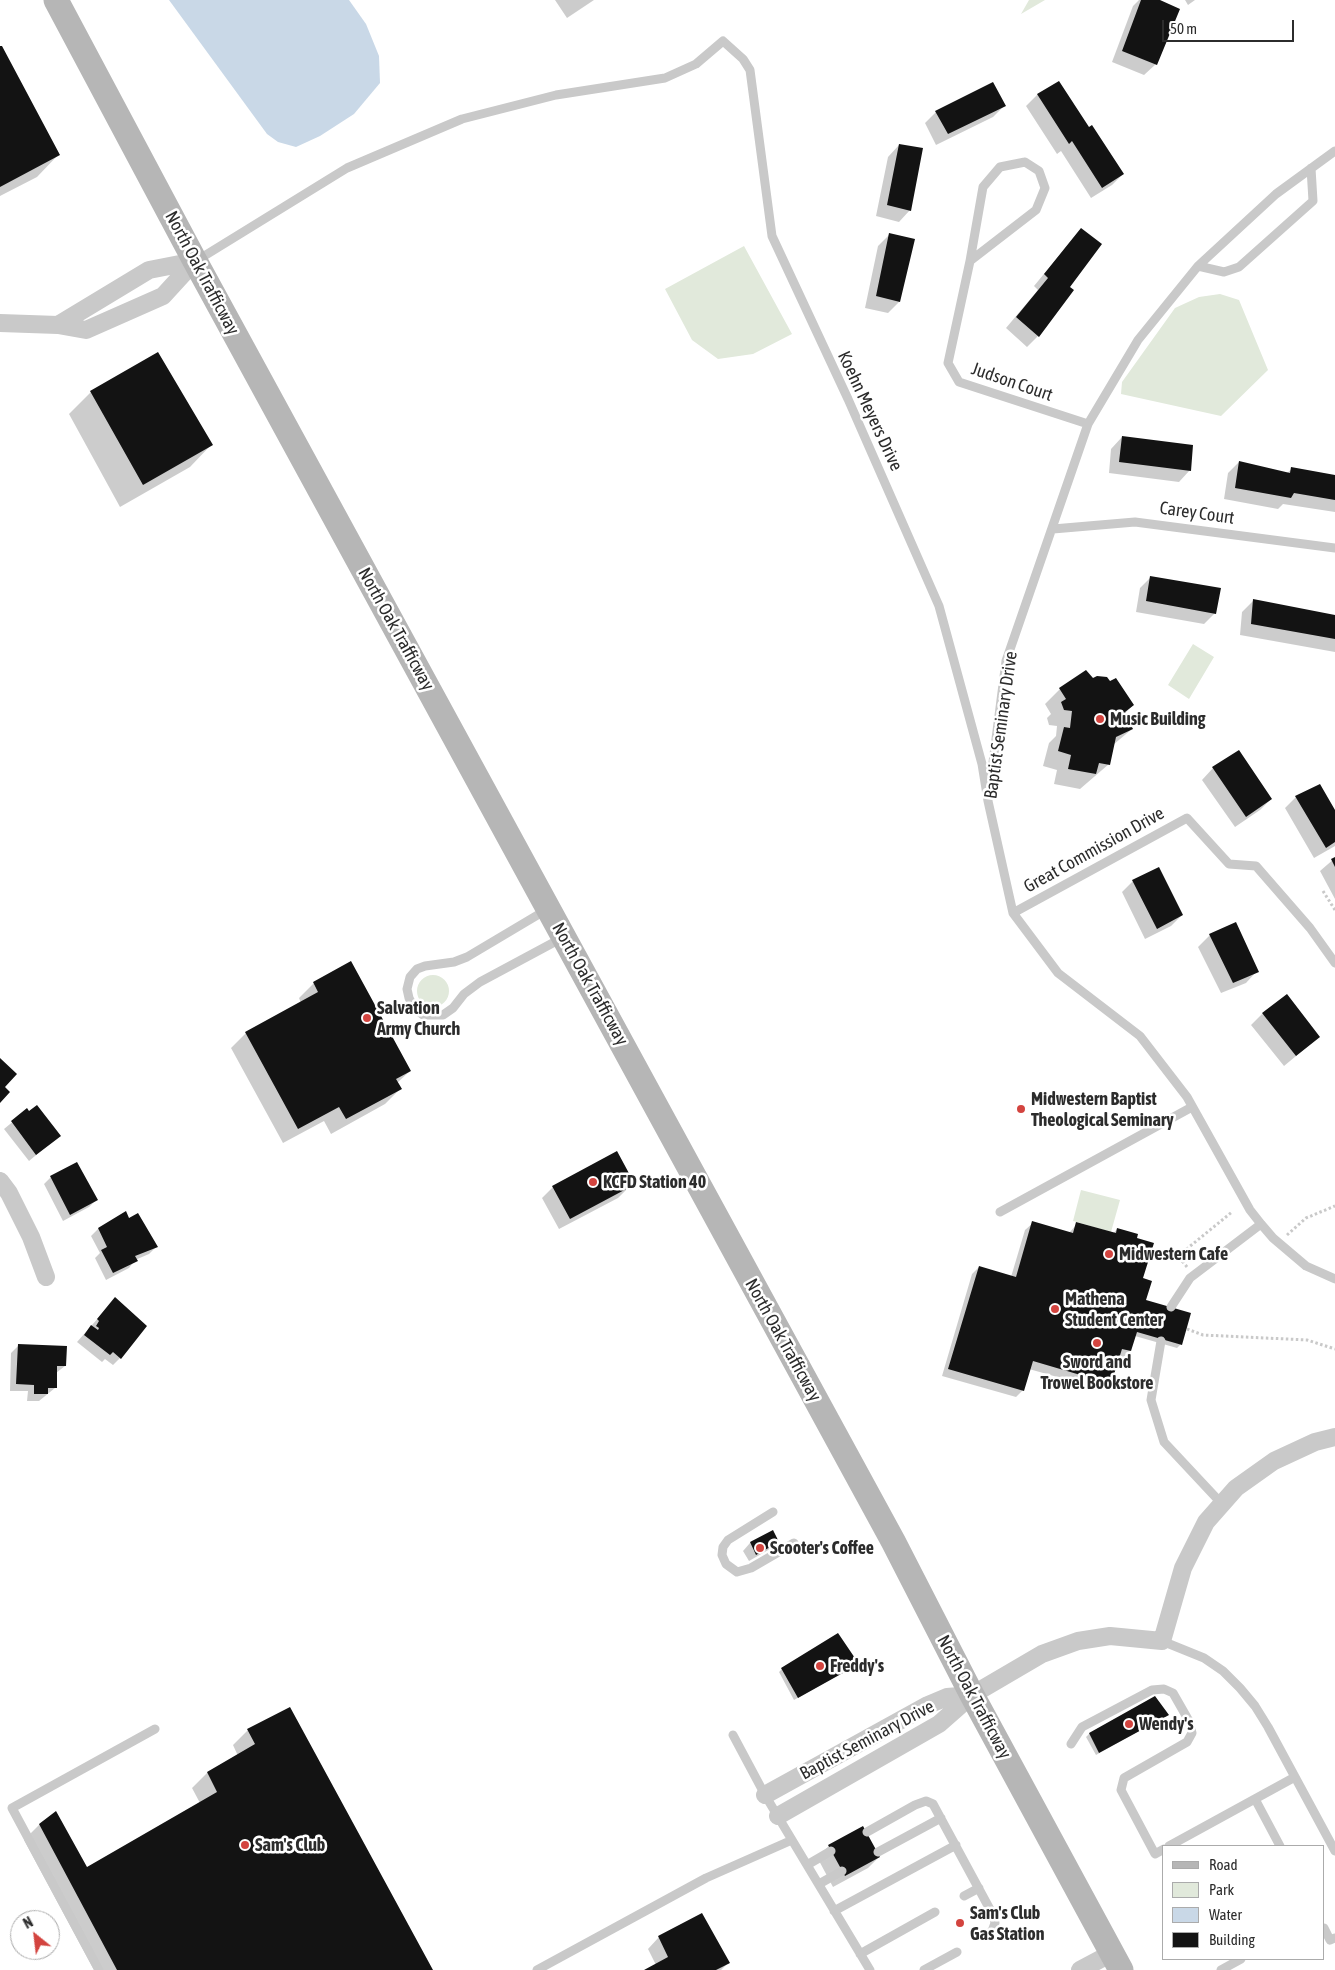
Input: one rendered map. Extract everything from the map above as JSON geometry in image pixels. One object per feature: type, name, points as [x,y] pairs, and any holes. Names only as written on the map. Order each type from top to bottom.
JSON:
[{"type":"main road","name":"North Oak Trafficway","points":[[56,0],[195,262],[893,1541],[972,1695],[1116,1962]]},
{"type":"street","points":[[58,325],[149,270],[195,262]]},
{"type":"street","points":[[0,324],[58,325],[86,330],[163,296],[195,262]]},
{"type":"street","points":[[0,1181],[9,1193],[46,1277]]},
{"type":"street","points":[[1162,1641],[1184,1568],[1206,1522],[1236,1488],[1274,1461],[1315,1442],[1335,1438]]},
{"type":"street","name":"Baptist Seminary Drive","points":[[778,1816],[939,1724],[972,1695],[1042,1654],[1078,1642],[1110,1636],[1162,1641]]},
{"type":"street","name":"Baptist Seminary Drive","points":[[765,1795],[928,1705],[946,1697],[972,1695]]},
{"type":"street","points":[[1080,1970],[1116,1962]]},
{"type":"lane","name":"Koehn Meyers Drive","points":[[195,262],[347,168],[462,119],[556,95],[665,78],[696,64],[722,41],[743,59],[750,70],[772,236],[848,399],[939,606],[982,764],[988,801]]},
{"type":"lane","name":"Baptist Seminary Drive","points":[[1335,151],[1276,194],[1198,266],[1138,340],[1088,424],[1006,661],[988,801],[1013,913],[1058,973],[1140,1036],[1187,1097],[1250,1210],[1261,1224],[1279,1243],[1306,1266],[1335,1279]]},
{"type":"lane","name":"Judson Court","points":[[970,261],[1036,210],[1046,188],[1040,171],[1025,162],[1000,167],[983,187],[970,261],[948,363],[959,382],[1088,424]]},
{"type":"lane","points":[[1198,266],[1224,272],[1238,267],[1313,200],[1312,168]]},
{"type":"lane","name":"Carey Court","points":[[1053,529],[1135,522],[1335,548]]},
{"type":"lane","name":"Great Commission Drive","points":[[1013,913],[1187,818],[1229,864],[1256,866],[1310,928],[1335,963]]},
{"type":"lane","points":[[548,908],[467,957],[454,962],[417,969],[410,977],[407,989],[408,998],[414,1008],[423,1015],[444,1014],[454,1008],[464,994],[480,982],[564,937]]},
{"type":"lane","points":[[1000,1212],[1192,1107]]},
{"type":"lane","points":[[1171,1307],[1190,1278],[1261,1224]]},
{"type":"lane","points":[[1161,1340],[1151,1400],[1164,1442],[1222,1504]]},
{"type":"lane","points":[[773,1512],[728,1540],[723,1547],[722,1555],[726,1564],[737,1572],[750,1568],[794,1543]]},
{"type":"lane","points":[[1162,1641],[1204,1658],[1223,1671],[1255,1706],[1335,1851]]},
{"type":"lane","points":[[1070,1744],[1082,1727],[1152,1690],[1164,1689],[1173,1692],[1189,1721],[1192,1733],[1187,1742],[1124,1778],[1121,1790],[1155,1854],[1162,1850]]},
{"type":"lane","points":[[99,1970],[12,1808],[155,1729]]},
{"type":"lane","points":[[733,1735],[765,1795],[870,1970]]},
{"type":"lane","points":[[1171,1845],[1295,1777]]},
{"type":"lane","points":[[1255,1799],[1279,1845]]},
{"type":"lane","points":[[866,1832],[926,1801],[933,1804],[993,1915],[995,1923],[992,1931],[986,1936]]},
{"type":"lane","points":[[878,1852],[941,1818]]},
{"type":"lane","points":[[537,1970],[706,1878],[792,1840]]},
{"type":"lane","points":[[834,1911],[956,1845]]},
{"type":"lane","points":[[807,1864],[831,1851]]},
{"type":"lane","points":[[818,1884],[842,1871]]},
{"type":"lane","points":[[964,1896],[979,1888]]},
{"type":"lane","points":[[860,1954],[935,1912]]},
{"type":"lane","points":[[1325,1929],[1334,1942]]},
{"type":"lane","points":[[924,1970],[956,1952]]},
{"type":"lane","points":[[1221,1970],[1239,1960]]},
{"type":"path","points":[[1323,891],[1335,910]]},
{"type":"path","points":[[1286,1235],[1306,1218],[1335,1206]]},
{"type":"path","points":[[1183,1273],[1188,1267],[1178,1256],[1232,1212]]},
{"type":"path","points":[[1187,1329],[1203,1334],[1307,1340],[1335,1349]]},
{"type":"green space","points":[[1029,0],[1045,0],[1021,14]]},
{"type":"green space","points":[[744,246],[792,334],[753,354],[718,359],[692,340],[665,289]]},
{"type":"green space","points":[[1220,294],[1239,300],[1268,370],[1221,416],[1121,394],[1122,382],[1175,308],[1199,297]]},
{"type":"green space","points":[[1193,644],[1214,657],[1189,699],[1168,685]]},
{"type":"green space","points":[[433,975],[439,976],[444,980],[448,985],[448,997],[444,1002],[439,1006],[433,1007],[427,1006],[422,1002],[418,997],[417,991],[418,985],[422,980],[427,976]]},
{"type":"green space","points":[[1081,1190],[1120,1200],[1111,1232],[1073,1221]]},
{"type":"water","points":[[169,0],[349,0],[366,24],[379,56],[380,83],[354,114],[320,136],[296,147],[278,142],[267,134]]},
{"type":"building","points":[[1141,0],[1160,0],[1180,9],[1157,65],[1122,51]]},
{"type":"building","points":[[0,46],[2,46],[60,155],[0,187]]},
{"type":"building","points":[[1059,81],[1089,127],[1092,125],[1124,174],[1102,188],[1072,141],[1069,144],[1037,94]]},
{"type":"building","points":[[993,82],[1006,106],[948,134],[935,111]]},
{"type":"building","points":[[899,144],[923,148],[911,211],[887,205]]},
{"type":"building","points":[[1081,228],[1102,244],[1070,287],[1074,290],[1039,337],[1016,317],[1048,278],[1044,274]]},
{"type":"building","points":[[889,233],[915,239],[900,302],[876,296]]},
{"type":"building","points":[[158,352],[213,445],[143,485],[90,391]]},
{"type":"building","points":[[1122,436],[1193,445],[1191,471],[1119,462]]},
{"type":"building","points":[[1239,461],[1290,473],[1291,467],[1335,475],[1335,500],[1294,493],[1291,498],[1235,488]]},
{"type":"building","points":[[1150,576],[1221,588],[1216,614],[1146,601]]},
{"type":"building","points":[[1253,599],[1335,615],[1335,639],[1251,624]]},
{"type":"building","name":"Music Building","points":[[1086,670],[1093,678],[1097,676],[1107,677],[1110,681],[1116,678],[1134,705],[1125,712],[1133,729],[1116,737],[1110,765],[1099,763],[1096,774],[1068,769],[1071,755],[1058,751],[1064,727],[1070,728],[1072,711],[1064,710],[1061,702],[1066,699],[1059,688]]},
{"type":"building","points":[[1239,750],[1272,799],[1246,817],[1212,767]]},
{"type":"building","points":[[1320,784],[1335,810],[1335,842],[1326,848],[1295,796]]},
{"type":"building","points":[[1335,857],[1335,867],[1331,859]]},
{"type":"building","points":[[1159,867],[1183,915],[1157,929],[1132,880]]},
{"type":"building","points":[[1236,922],[1259,972],[1233,983],[1209,934]]},
{"type":"building","points":[[351,961],[411,1071],[396,1079],[402,1089],[346,1119],[339,1107],[298,1129],[245,1032],[318,992],[313,982]]},
{"type":"building","points":[[1287,994],[1320,1037],[1296,1056],[1262,1013]]},
{"type":"building","points":[[0,1058],[17,1074],[5,1087],[10,1092],[0,1103]]},
{"type":"building","points":[[37,1105],[61,1136],[36,1155],[11,1121],[27,1108],[29,1111]]},
{"type":"building","name":"KCFD Station 40","points":[[617,1151],[631,1177],[626,1179],[630,1187],[570,1219],[552,1186]]},
{"type":"building","points":[[77,1162],[98,1200],[70,1215],[50,1176]]},
{"type":"building","points":[[126,1211],[129,1218],[138,1213],[158,1247],[135,1256],[138,1261],[113,1273],[101,1250],[107,1247],[98,1228]]},
{"type":"building","name":"Mathena Student Center","points":[[1032,1221],[1073,1233],[1076,1222],[1116,1233],[1117,1228],[1138,1234],[1137,1238],[1154,1243],[1143,1278],[1152,1281],[1146,1300],[1191,1313],[1182,1345],[1137,1332],[1131,1351],[1122,1349],[1111,1384],[1033,1361],[1024,1391],[948,1369],[979,1266],[1016,1277]]},
{"type":"building","points":[[115,1297],[147,1326],[121,1359],[113,1352],[110,1355],[84,1335],[91,1325],[98,1330],[99,1328],[96,1326],[99,1321],[97,1319]]},
{"type":"building","points":[[18,1344],[67,1346],[66,1366],[57,1366],[57,1388],[48,1388],[48,1394],[34,1394],[34,1385],[16,1384]]},
{"type":"building","name":"Scooter's Coffee","points":[[773,1530],[779,1542],[756,1555],[750,1542]]},
{"type":"building","name":"Freddy's","points":[[838,1633],[859,1664],[798,1698],[781,1668]]},
{"type":"building","name":"Wendy's","points":[[1155,1696],[1169,1715],[1099,1753],[1089,1733]]},
{"type":"building","name":"Sam's Club","points":[[290,1707],[433,1970],[117,1970],[39,1824],[56,1811],[87,1867],[217,1792],[207,1772],[255,1744],[247,1729]]},
{"type":"building","points":[[863,1826],[880,1857],[845,1876],[828,1845]]},
{"type":"building","points":[[702,1913],[730,1963],[716,1970],[644,1970],[668,1957],[658,1936]]},
{"type":"place","name":"Music Building","points":[[1100,719]]},
{"type":"place","name":"Salvation Army Church","points":[[367,1018]]},
{"type":"place","name":"Midwestern Baptist Theological Seminary","points":[[1021,1109]]},
{"type":"place","name":"KCFD Station 40","points":[[593,1182]]},
{"type":"place","name":"Midwestern Cafe","points":[[1109,1254]]},
{"type":"place","name":"Mathena Student Center","points":[[1055,1309]]},
{"type":"place","name":"Sword and Trowel Bookstore","points":[[1097,1343]]},
{"type":"place","name":"Scooter's Coffee","points":[[760,1548]]},
{"type":"place","name":"Freddy's","points":[[820,1666]]},
{"type":"place","name":"Wendy's","points":[[1129,1724]]},
{"type":"place","name":"Sam's Club","points":[[245,1845]]},
{"type":"place","name":"Sam's Club Gas Station","points":[[960,1923]]}]
